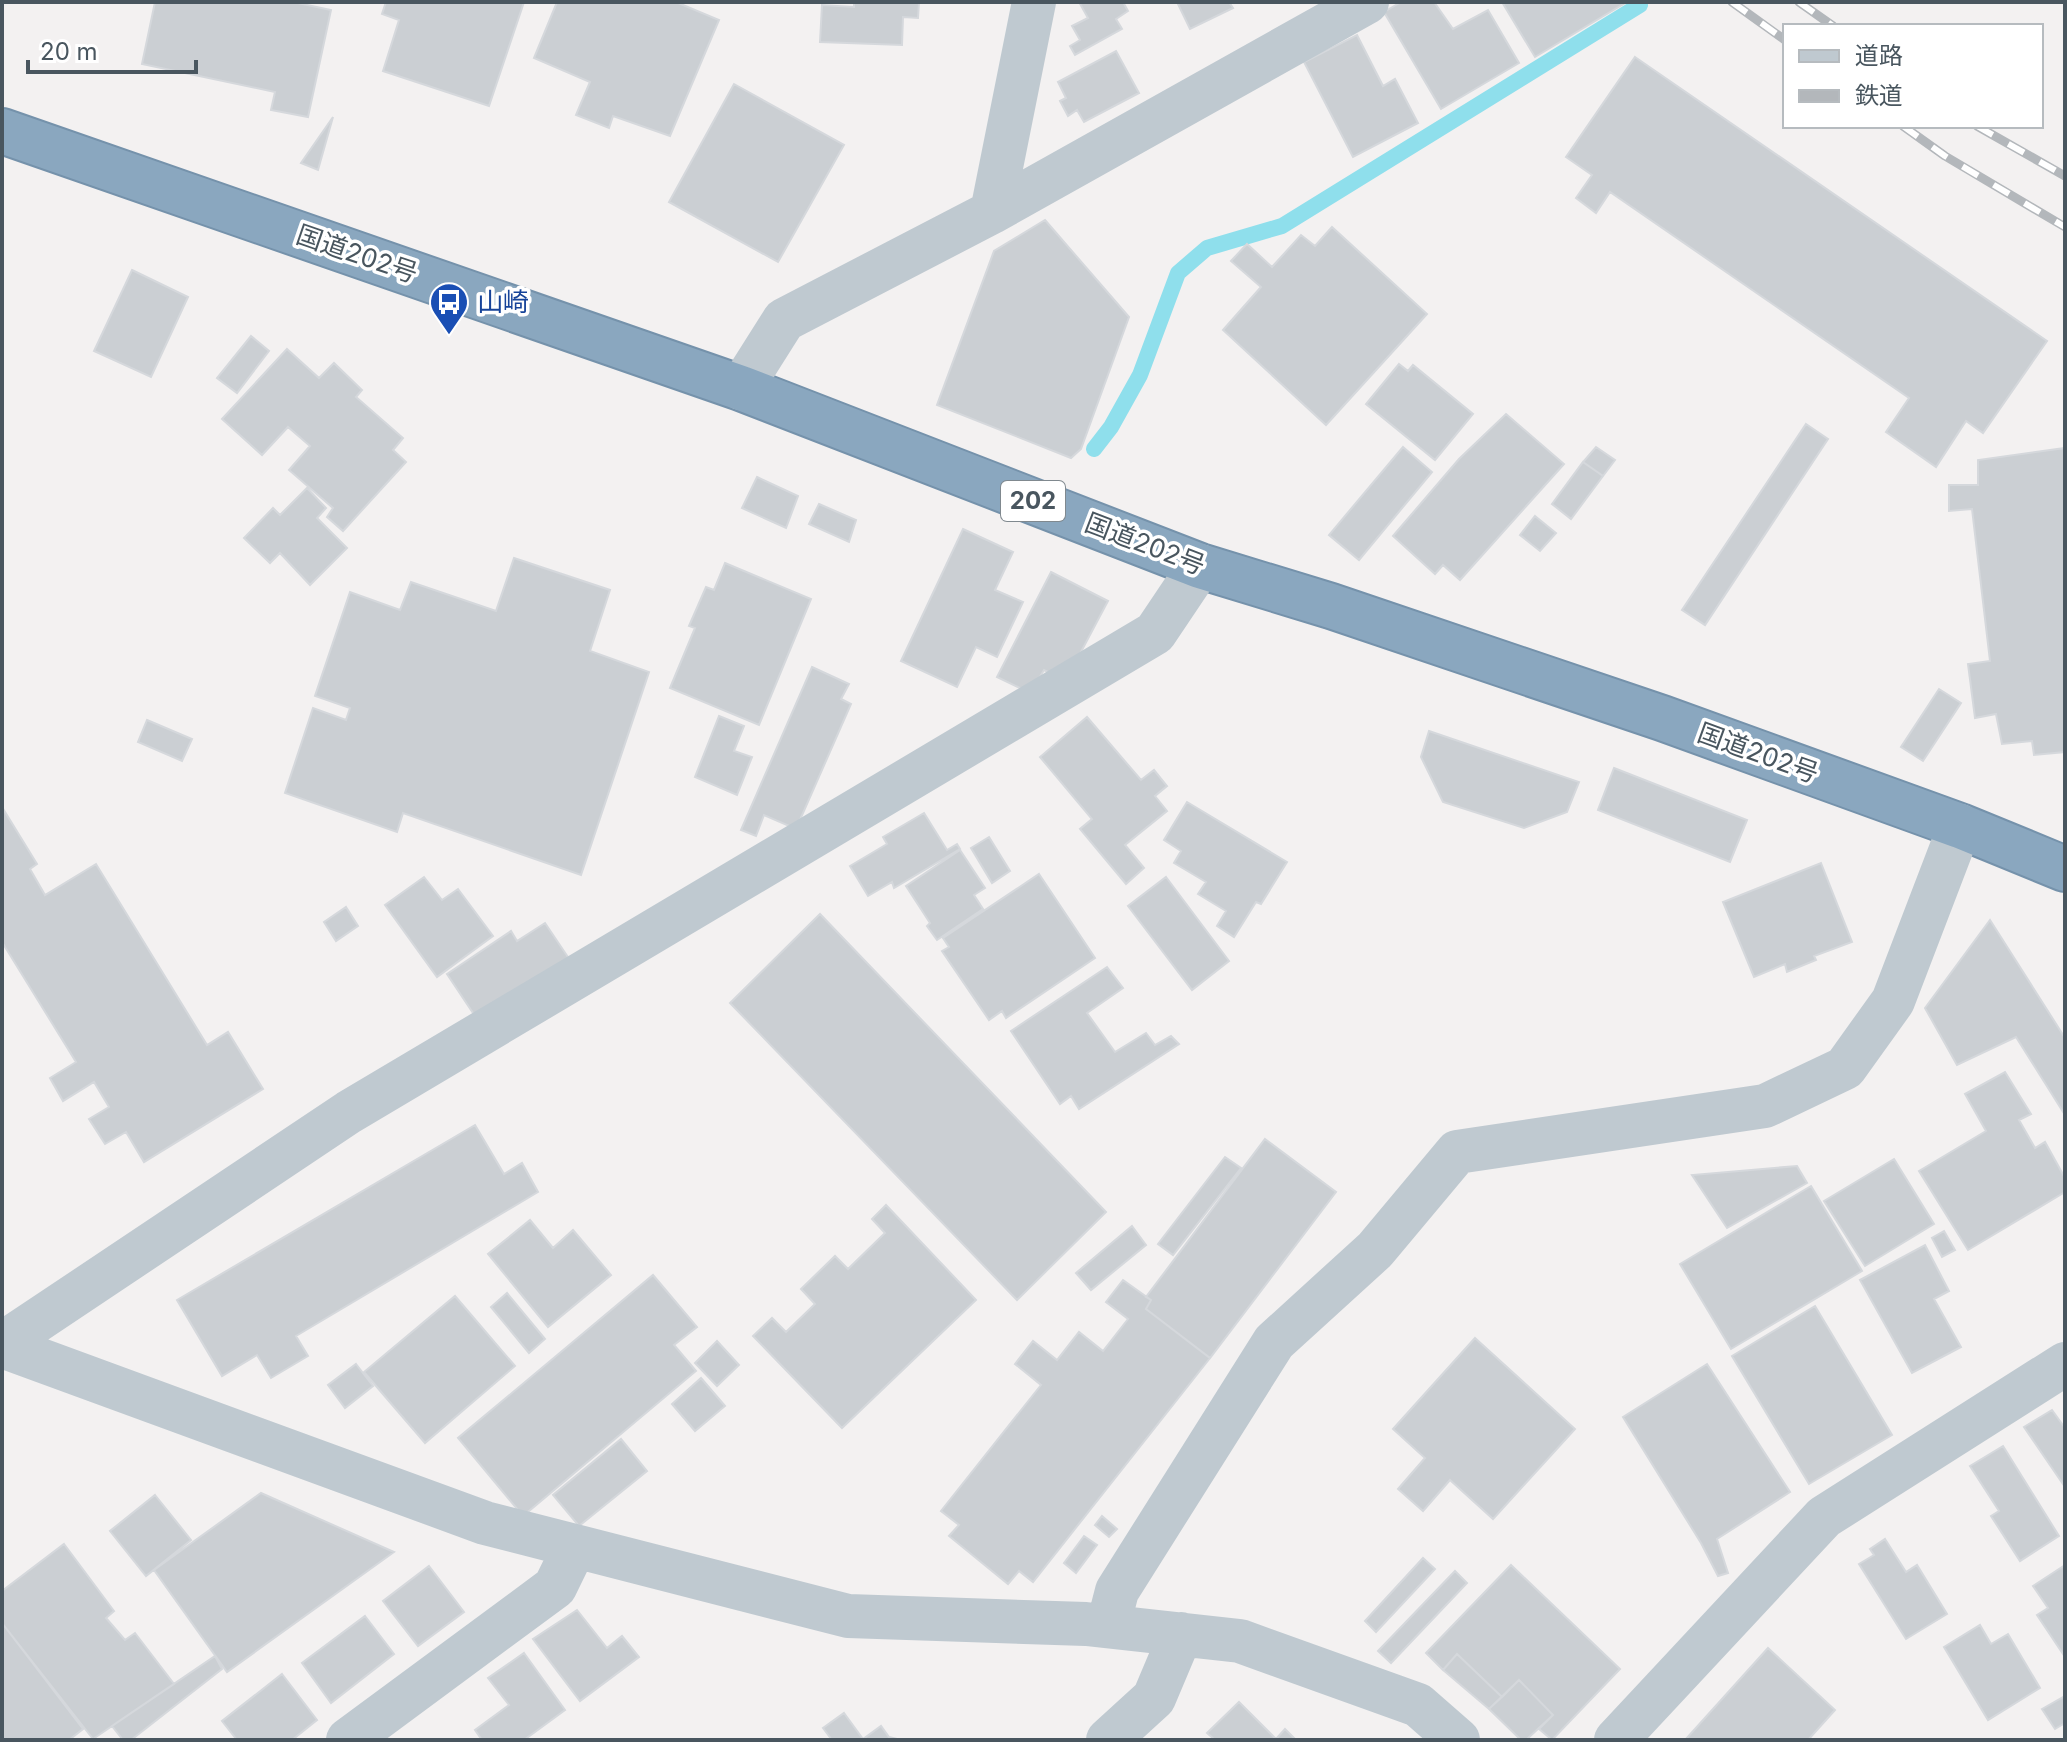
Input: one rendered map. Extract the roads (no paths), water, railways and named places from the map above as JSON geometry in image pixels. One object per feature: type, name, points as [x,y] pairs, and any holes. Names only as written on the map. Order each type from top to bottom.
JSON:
[{"type":"highway","name":"国道202号","points":[[2,131],[741,388],[1200,566],[1331,606],[1647,713],[2057,858]]},
{"type":"street","points":[[992,212],[1034,2]]},
{"type":"street","points":[[741,388],[784,320],[992,212],[1367,2]]},
{"type":"street","points":[[2,1345],[349,1112],[1155,633],[1200,566]]},
{"type":"street","points":[[1108,1626],[1117,1591],[1274,1342],[1375,1250],[1457,1152],[1765,1106],[1845,1068],[1893,1001],[1960,826]]},
{"type":"street","points":[[2,1345],[485,1523],[848,1616],[1108,1626],[1240,1641],[1418,1705],[1458,1740]]},
{"type":"street","points":[[1616,1740],[1824,1517],[2065,1364]]},
{"type":"street","points":[[348,1740],[555,1587],[575,1546]]},
{"type":"street","points":[[1108,1740],[1154,1698],[1181,1634]]},
{"type":"waterway","points":[[1094,449],[1111,427],[1140,375],[1178,273],[1207,248],[1282,226],[1640,5]]},
{"type":"railway","points":[[1732,2],[1783,39]]},
{"type":"railway","points":[[1799,2],[1830,24]]},
{"type":"railway","points":[[1906,128],[1945,156],[2065,227]]},
{"type":"railway","points":[[1981,128],[2065,176]]},
{"type":"place","name":"山崎","points":[[449,336]]}]
